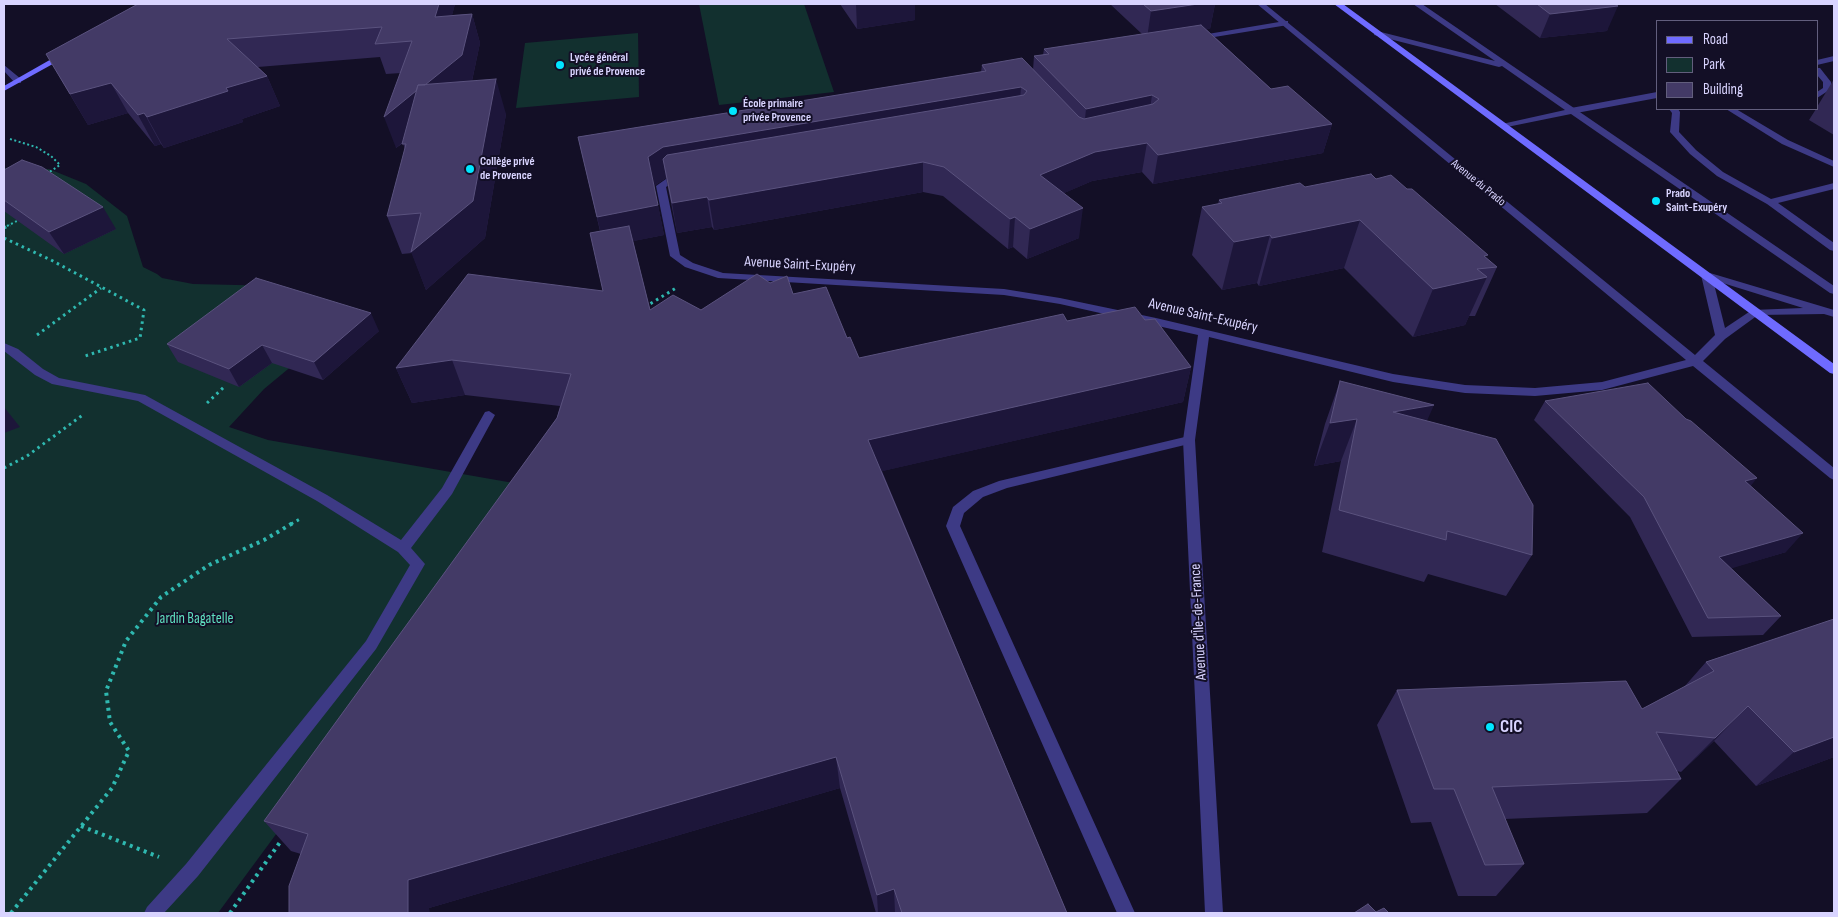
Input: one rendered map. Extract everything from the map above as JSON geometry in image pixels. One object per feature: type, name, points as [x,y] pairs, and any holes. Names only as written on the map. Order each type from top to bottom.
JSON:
[{"type":"main road","points":[[1338,4],[1834,370]]},
{"type":"main road","points":[[4,90],[73,50]]},
{"type":"street","name":"Avenue du Prado","points":[[1261,4],[1834,475]]},
{"type":"street","points":[[1417,4],[1834,291]]},
{"type":"street","points":[[1187,40],[1285,23]]},
{"type":"street","points":[[1377,33],[1508,67]]},
{"type":"street","points":[[1818,63],[1834,58]]},
{"type":"street","points":[[4,67],[18,81]]},
{"type":"street","points":[[1818,71],[1827,82],[1827,89],[1818,94]]},
{"type":"street","points":[[1505,126],[1656,95]]},
{"type":"street","points":[[1675,110],[1674,132],[1693,152],[1720,174],[1770,202],[1834,248]]},
{"type":"street","points":[[1732,110],[1785,142],[1834,164]]},
{"type":"street","name":"Avenue Saint-Exupéry","points":[[689,177],[669,181],[661,186],[675,256],[704,271],[722,276],[1004,292],[1060,301],[1204,332],[1393,378],[1465,389],[1535,392],[1602,386],[1696,361]]},
{"type":"street","points":[[1770,202],[1834,186]]},
{"type":"street","points":[[1721,336],[1706,275],[1772,293],[1829,312]]},
{"type":"street","points":[[1696,361],[1721,336],[1756,312],[1829,312]]},
{"type":"street","name":"Avenue d'Île-de-France","points":[[1204,332],[1189,440],[1214,913]]},
{"type":"street","points":[[9,350],[56,382],[141,398],[322,498],[403,548],[418,564],[372,645],[192,870],[153,913]]},
{"type":"street","points":[[403,548],[447,492],[489,415]]},
{"type":"street","points":[[1126,913],[953,526],[958,510],[978,494],[1004,484],[1189,440]]},
{"type":"path","points":[[10,139],[36,147],[51,156],[60,165],[42,176]]},
{"type":"path","points":[[4,228],[19,220]]},
{"type":"path","points":[[4,238],[51,260],[144,310],[140,338]]},
{"type":"path","points":[[638,311],[704,271]]},
{"type":"path","points":[[9,350],[101,288]]},
{"type":"path","points":[[4,468],[27,456],[114,393]]},
{"type":"path","points":[[11,913],[112,788],[129,751],[110,722],[106,691],[126,642],[161,597],[209,565],[264,540],[295,523],[322,498]]},
{"type":"path","points":[[81,826],[192,870]]},
{"type":"path","points":[[230,913],[287,832]]},
{"type":"green space","points":[[699,4],[804,4],[834,92],[719,105]]},
{"type":"green space","points":[[638,33],[639,97],[516,108],[525,43]]},
{"type":"green space","name":"Jardin Bagatelle","points":[[4,168],[49,169],[86,184],[127,216],[143,267],[162,278],[193,284],[281,286],[346,321],[264,389],[229,427],[268,440],[525,485],[327,765],[218,913],[4,913]]},
{"type":"building","points":[[138,4],[439,4],[435,17],[472,14],[462,55],[425,85],[418,85],[416,91],[384,117],[412,41],[375,44],[382,27],[227,39],[267,76],[226,88],[228,91],[147,117],[144,113],[138,115],[111,83],[70,94],[46,54]]},
{"type":"building","points":[[1143,4],[1198,4],[1151,11]]},
{"type":"building","points":[[1537,4],[1614,4],[1618,6],[1550,14]]},
{"type":"building","points":[[1201,25],[1271,89],[1288,86],[1332,124],[1158,155],[1147,143],[1095,152],[1040,175],[1083,208],[1030,229],[1015,217],[1010,219],[944,167],[923,162],[709,200],[707,197],[672,203],[663,159],[667,155],[1024,95],[1027,91],[1021,87],[663,147],[648,157],[658,205],[597,217],[578,137],[986,71],[982,65],[1022,58],[1079,117],[1084,119],[1153,104],[1159,99],[1152,95],[1086,109],[1034,56],[1049,54],[1044,49]]},
{"type":"building","points":[[496,79],[473,201],[411,252],[421,213],[387,216],[406,144],[402,144],[418,85]]},
{"type":"building","points":[[22,160],[42,167],[103,207],[49,232],[4,200],[4,170]]},
{"type":"building","points":[[1371,174],[1376,179],[1391,175],[1407,189],[1412,189],[1488,255],[1484,256],[1497,267],[1477,269],[1487,277],[1433,289],[1360,220],[1272,238],[1270,235],[1234,242],[1202,207],[1222,203],[1219,200],[1300,183],[1305,187]]},
{"type":"building","points":[[629,226],[650,310],[673,295],[701,310],[757,274],[770,283],[787,276],[793,294],[826,287],[847,338],[850,337],[859,358],[1063,314],[1067,321],[1135,307],[1145,320],[1155,319],[1191,367],[868,440],[1067,913],[902,913],[894,889],[877,895],[836,757],[408,880],[408,913],[289,913],[289,886],[308,834],[264,821],[557,418],[571,374],[452,360],[396,368],[468,274],[603,291],[590,233]]},
{"type":"building","points":[[256,278],[371,313],[314,362],[262,345],[229,369],[167,344]]},
{"type":"building","points":[[1340,381],[1434,405],[1393,412],[1496,439],[1533,505],[1532,555],[1447,531],[1446,540],[1339,510],[1357,419],[1330,423]]},
{"type":"building","points":[[1648,383],[1686,419],[1691,421],[1757,478],[1745,481],[1803,533],[1719,557],[1781,616],[1708,618],[1644,497],[1545,401]]},
{"type":"building","name":"CIC","points":[[1834,619],[1834,737],[1794,752],[1748,706],[1715,738],[1656,732],[1681,779],[1492,787],[1524,864],[1485,865],[1454,789],[1434,789],[1397,690],[1626,681],[1642,709],[1714,671],[1706,662]]},
{"type":"building","points":[[1368,904],[1376,912],[1384,908],[1389,913],[1354,913]]},
{"type":"place","name":"Lycée général privé de Provence","points":[[560,65]]},
{"type":"place","name":"École primaire privée Provence","points":[[733,111]]},
{"type":"place","name":"Collège privé de Provence","points":[[470,169]]},
{"type":"place","name":"Prado Saint-Exupéry","points":[[1656,201]]},
{"type":"place","name":"CIC","points":[[1490,727]]}]
